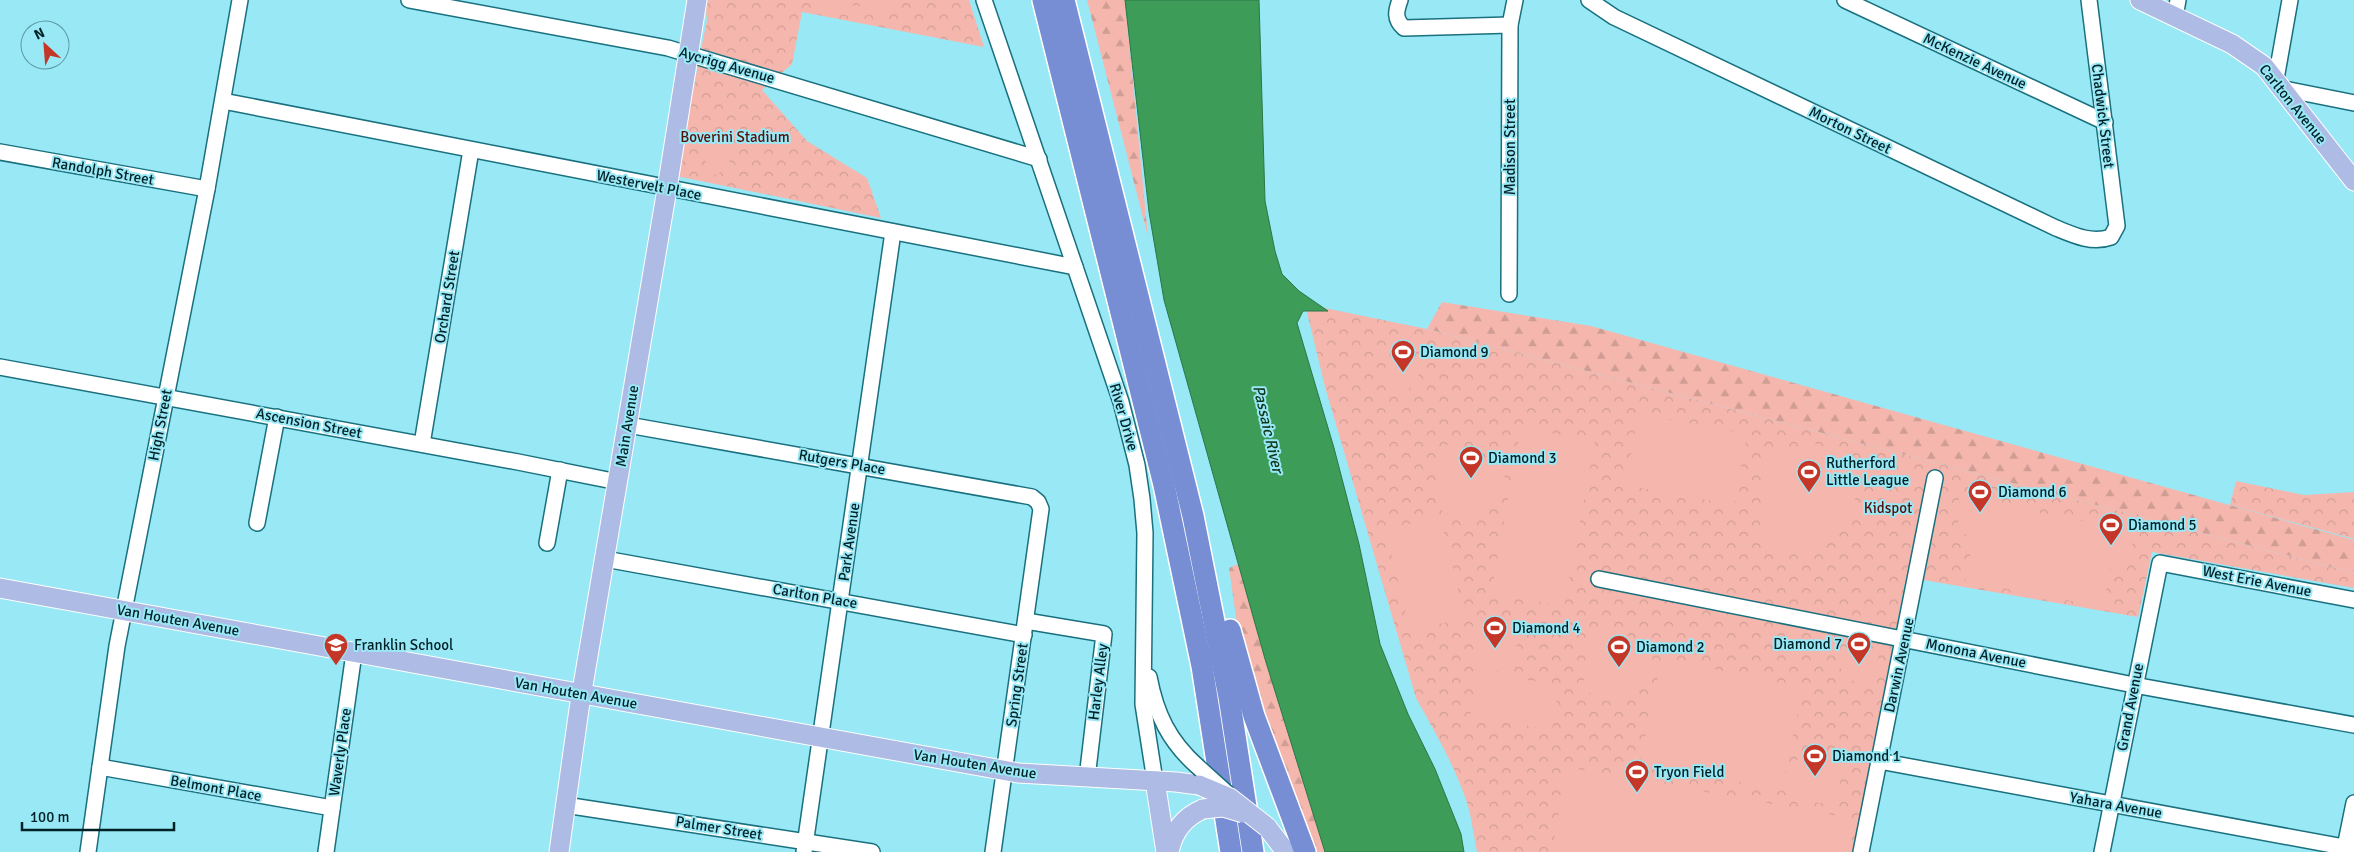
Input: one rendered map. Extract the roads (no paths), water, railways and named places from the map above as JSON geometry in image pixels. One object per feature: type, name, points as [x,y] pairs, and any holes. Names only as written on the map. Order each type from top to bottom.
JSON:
[{"type":"highway","points":[[1043,0],[1162,476],[1195,628],[1231,852]]},
{"type":"highway","points":[[1064,0],[1191,507],[1216,624],[1253,852]]},
{"type":"highway","points":[[1077,0],[1087,88]]},
{"type":"highway","points":[[1158,372],[1202,509],[1247,691],[1265,748],[1305,852]]},
{"type":"highway","points":[[1214,737],[1219,852]]},
{"type":"main road","name":"Main Avenue","points":[[559,852],[582,694],[667,189],[696,0]]},
{"type":"main road","name":"Carlton Avenue","points":[[2140,0],[2177,8],[2248,53],[2280,84],[2354,181]]},
{"type":"main road","name":"Van Houten Avenue","points":[[0,588],[1005,770],[1199,786],[1220,792],[1239,803],[1267,827]]},
{"type":"main road","name":"River Drive","points":[[1155,781],[1167,852]]},
{"type":"main road","points":[[1167,852],[1174,834],[1186,818],[1203,809],[1224,807],[1234,809],[1267,827],[1286,852]]},
{"type":"street","name":"High Street","points":[[88,852],[124,610],[207,190],[240,0]]},
{"type":"street","name":"Aycrigg Avenue","points":[[409,0],[449,4],[689,53],[1039,159]]},
{"type":"street","name":"River Drive","points":[[984,0],[1121,402],[1137,465],[1145,533],[1143,704],[1155,781]]},
{"type":"street","points":[[1400,0],[1396,14],[1398,23],[1404,28],[1510,25]]},
{"type":"street","name":"Madison Street","points":[[1509,294],[1510,25],[1515,0]]},
{"type":"street","name":"Morton Street","points":[[1589,0],[1614,17],[2056,228],[2084,238],[2096,240],[2111,237],[2115,232]]},
{"type":"street","name":"McKenzie Avenue","points":[[1845,0],[2104,122]]},
{"type":"street","name":"Chadwick Street","points":[[2089,0],[2117,226],[2115,232]]},
{"type":"street","points":[[2290,0],[2280,84],[2354,103]]},
{"type":"street","name":"Westervelt Place","points":[[222,101],[1075,267]]},
{"type":"street","name":"Orchard Street","points":[[422,444],[471,150]]},
{"type":"street","name":"Randolph Street","points":[[0,152],[207,190]]},
{"type":"street","name":"Park Avenue","points":[[805,847],[893,232]]},
{"type":"street","name":"Ascension Street","points":[[0,367],[277,417],[618,482]]},
{"type":"street","points":[[257,523],[277,417]]},
{"type":"street","name":"Rutgers Place","points":[[628,425],[1032,497],[1038,502],[1041,509],[1040,519]]},
{"type":"street","points":[[547,543],[560,470]]},
{"type":"street","name":"Darwin Avenue","points":[[1861,852],[1936,478]]},
{"type":"street","name":"Spring Street","points":[[993,852],[1040,519]]},
{"type":"street","name":"Carlton Place","points":[[605,559],[841,601],[1025,628]]},
{"type":"street","name":"West Erie Avenue","points":[[2160,563],[2354,600]]},
{"type":"street","name":"Grand Avenue","points":[[2102,852],[2160,563]]},
{"type":"street","name":"Monona Avenue","points":[[1599,579],[1905,638],[2134,685],[2354,725]]},
{"type":"street","name":"Harley Alley","points":[[1025,628],[1104,634],[1087,778]]},
{"type":"street","name":"Waverly Place","points":[[326,852],[354,652]]},
{"type":"street","points":[[1145,654],[1155,703],[1164,727],[1179,749],[1239,803]]},
{"type":"street","name":"Yahara Avenue","points":[[1879,761],[2348,849]]},
{"type":"street","name":"Belmont Place","points":[[100,767],[332,808]]},
{"type":"street","points":[[2348,849],[2354,802]]},
{"type":"street","name":"Palmer Street","points":[[565,804],[805,847],[872,852]]},
{"type":"water","name":"Passaic River","points":[[1125,0],[1259,0],[1265,201],[1275,251],[1282,274],[1299,291],[1328,311],[1303,311],[1297,323],[1334,448],[1359,544],[1380,644],[1408,714],[1435,769],[1461,834],[1464,852],[1325,852],[1265,659],[1164,300],[1149,212]]},
{"type":"place","name":"Diamond 9","points":[[1403,373]]},
{"type":"place","name":"Diamond 3","points":[[1471,479]]},
{"type":"place","name":"Rutherford Little League","points":[[1809,493]]},
{"type":"place","name":"Diamond 6","points":[[1980,513]]},
{"type":"place","name":"Diamond 5","points":[[2111,546]]},
{"type":"place","name":"Diamond 4","points":[[1495,649]]},
{"type":"place","name":"Diamond 7","points":[[1859,665]]},
{"type":"place","name":"Franklin School","points":[[336,666]]},
{"type":"place","name":"Diamond 2","points":[[1619,668]]},
{"type":"place","name":"Diamond 1","points":[[1815,777]]},
{"type":"place","name":"Tryon Field","points":[[1637,793]]},
{"type":"park label","name":"Boverini Stadium","points":[[735,137]]},
{"type":"park label","name":"Kidspot","points":[[1888,508]]}]
